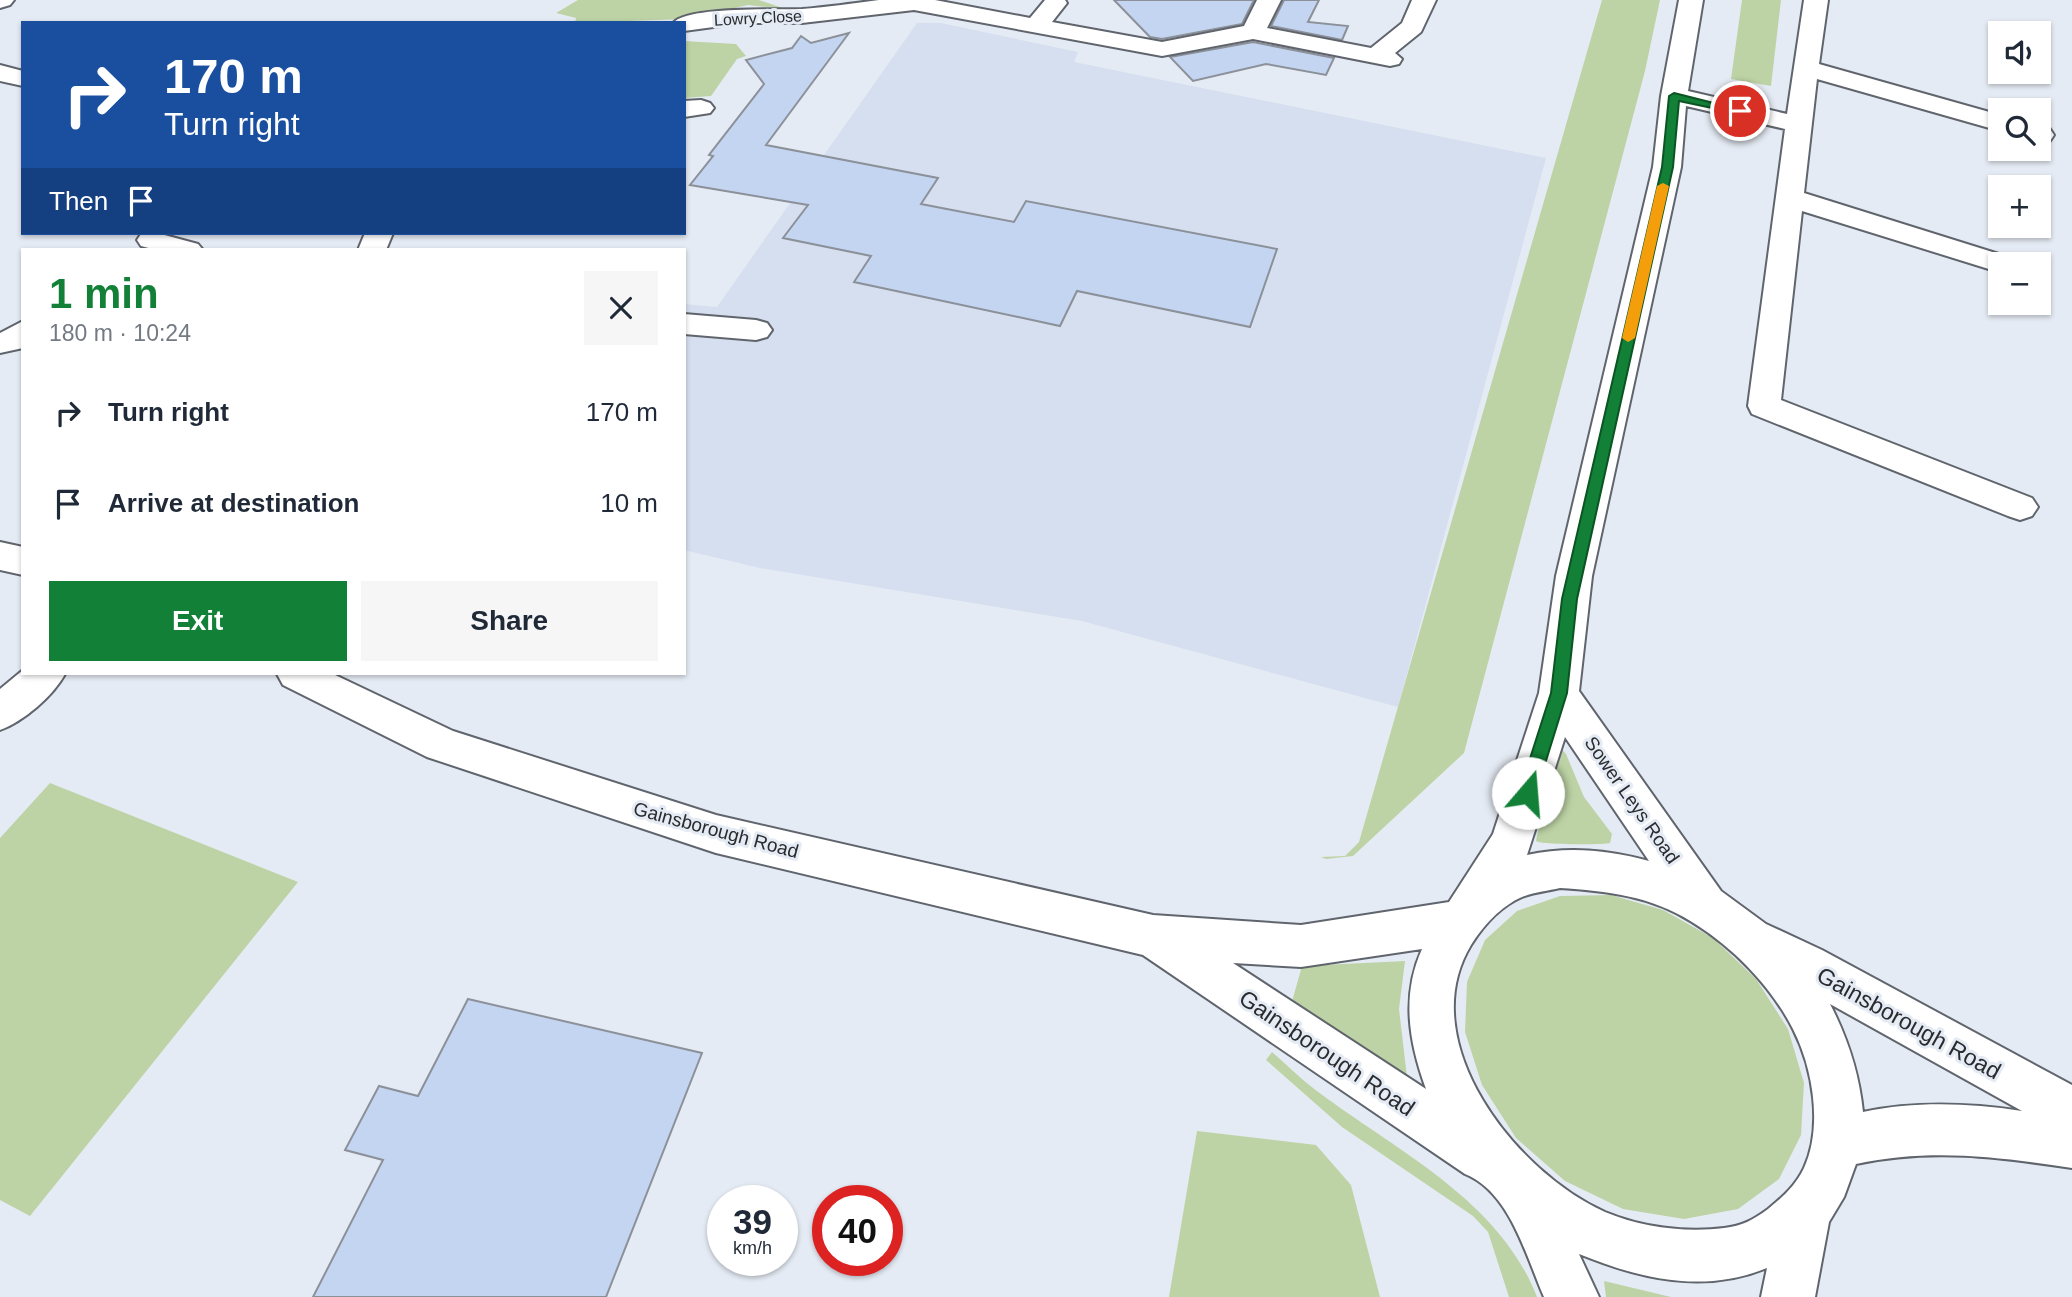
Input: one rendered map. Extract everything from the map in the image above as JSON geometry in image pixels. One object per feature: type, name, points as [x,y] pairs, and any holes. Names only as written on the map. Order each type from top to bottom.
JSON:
[{"type":"street","points":[[1269,0],[1253,32],[1383,57],[1413,27],[1424,0]]},
{"type":"street","points":[[1572,1297],[1511,1178],[1455,1103],[1433,1036],[1435,972],[1465,914],[1512,842],[1559,693],[1569,599],[1667,167],[1674,96],[1691,0]]},
{"type":"street","points":[[1816,0],[1796,124],[1791,198],[1764,406],[2020,507]]},
{"type":"street","name":"Lowry Close","points":[[696,23],[726,32],[755,33],[777,16],[839,6],[916,1],[1162,50],[1253,32]]},
{"type":"street","points":[[1036,26],[1055,3]]},
{"type":"street","points":[[1805,68],[1954,97],[1988,116]]},
{"type":"street","points":[[0,73],[21,78]]},
{"type":"street","points":[[1674,96],[1796,124]]},
{"type":"street","points":[[1791,198],[1988,260]]},
{"type":"street","points":[[149,241],[179,248]]},
{"type":"street","points":[[686,324],[756,330]]},
{"type":"street","points":[[0,343],[9,342],[21,333]]},
{"type":"street","points":[[0,556],[21,561]]},
{"type":"street","points":[[0,713],[43,675]]},
{"type":"street","name":"Gainsborough Road","points":[[299,675],[441,745],[716,834],[1153,936],[1301,946],[1465,914]]},
{"type":"street","name":"Sower Leys Road","points":[[1559,693],[1611,773],[1707,907]]},
{"type":"street","points":[[1465,914],[1511,880],[1560,868],[1615,871],[1671,888],[1707,907],[1747,934],[1772,959],[1809,1010],[1833,1066],[1840,1120],[1831,1170],[1805,1213],[1788,1297]]},
{"type":"street","name":"Gainsborough Road","points":[[1747,934],[1885,1007],[1974,1061],[2072,1111]]},
{"type":"street","name":"Gainsborough Road","points":[[1153,936],[1511,1178],[1579,1227],[1643,1252],[1706,1257],[1762,1244],[1805,1213]]},
{"type":"street","points":[[1836,1143],[1898,1129],[1973,1129],[2072,1143]]},
{"type":"shaded area","points":[[917,23],[941,23],[1078,52],[1074,62],[1546,158],[1398,707],[1082,621],[760,568],[686,550],[686,304],[717,307]]},
{"type":"green space","points":[[578,0],[759,0],[786,9],[748,5],[683,19],[629,21],[575,21],[576,18],[556,13]]},
{"type":"green space","points":[[1602,0],[1660,0],[1645,71],[1464,753],[1353,856],[1326,859],[1321,857],[1345,856],[1359,842]]},
{"type":"green space","points":[[1742,0],[1781,0],[1771,86],[1731,79]]},
{"type":"green space","points":[[686,41],[736,44],[746,56],[737,59],[711,96],[686,98]]},
{"type":"green space","points":[[1559,746],[1566,754],[1584,797],[1612,834],[1610,843],[1560,844],[1536,841],[1555,747]]},
{"type":"green space","points":[[50,783],[298,882],[30,1216],[0,1200],[0,838]]},
{"type":"green space","points":[[1611,895],[1663,910],[1713,938],[1756,979],[1788,1029],[1804,1083],[1801,1135],[1779,1179],[1738,1209],[1684,1219],[1623,1209],[1565,1181],[1516,1138],[1482,1085],[1465,1032],[1467,982],[1485,940],[1517,911],[1560,896]]},
{"type":"green space","points":[[1405,961],[1399,1009],[1407,1077],[1291,1005],[1302,966]]},
{"type":"green space","points":[[1272,1052],[1315,1089],[1414,1158],[1473,1206],[1499,1233],[1520,1263],[1537,1297],[1509,1297],[1488,1232],[1473,1216],[1342,1127],[1266,1060]]},
{"type":"green space","points":[[1197,1131],[1316,1145],[1351,1185],[1380,1297],[1169,1297]]},
{"type":"green space","points":[[1604,1281],[1671,1297],[1606,1297]]},
{"type":"building","points":[[1114,0],[1254,0],[1242,24],[1162,39],[1150,37]]},
{"type":"building","points":[[1284,0],[1319,0],[1308,22],[1348,26],[1342,40],[1271,26]]},
{"type":"building","points":[[849,33],[766,145],[938,178],[921,204],[1014,222],[1026,201],[1277,249],[1250,327],[1077,291],[1060,326],[854,282],[871,256],[783,238],[808,205],[690,185],[713,156],[709,155],[764,84],[746,60],[792,48],[801,36],[811,43]]},
{"type":"building","points":[[1253,42],[1334,58],[1326,75],[1266,64],[1193,81],[1170,57]]},
{"type":"building","points":[[468,999],[702,1053],[606,1297],[313,1297],[383,1160],[345,1150],[379,1086],[418,1096]]},
{"type":"slow traffic","points":[[1628,338],[1663,186]]},
{"type":"route","points":[[1528,793],[1559,693],[1569,599],[1667,167],[1674,96],[1740,111]]}]
